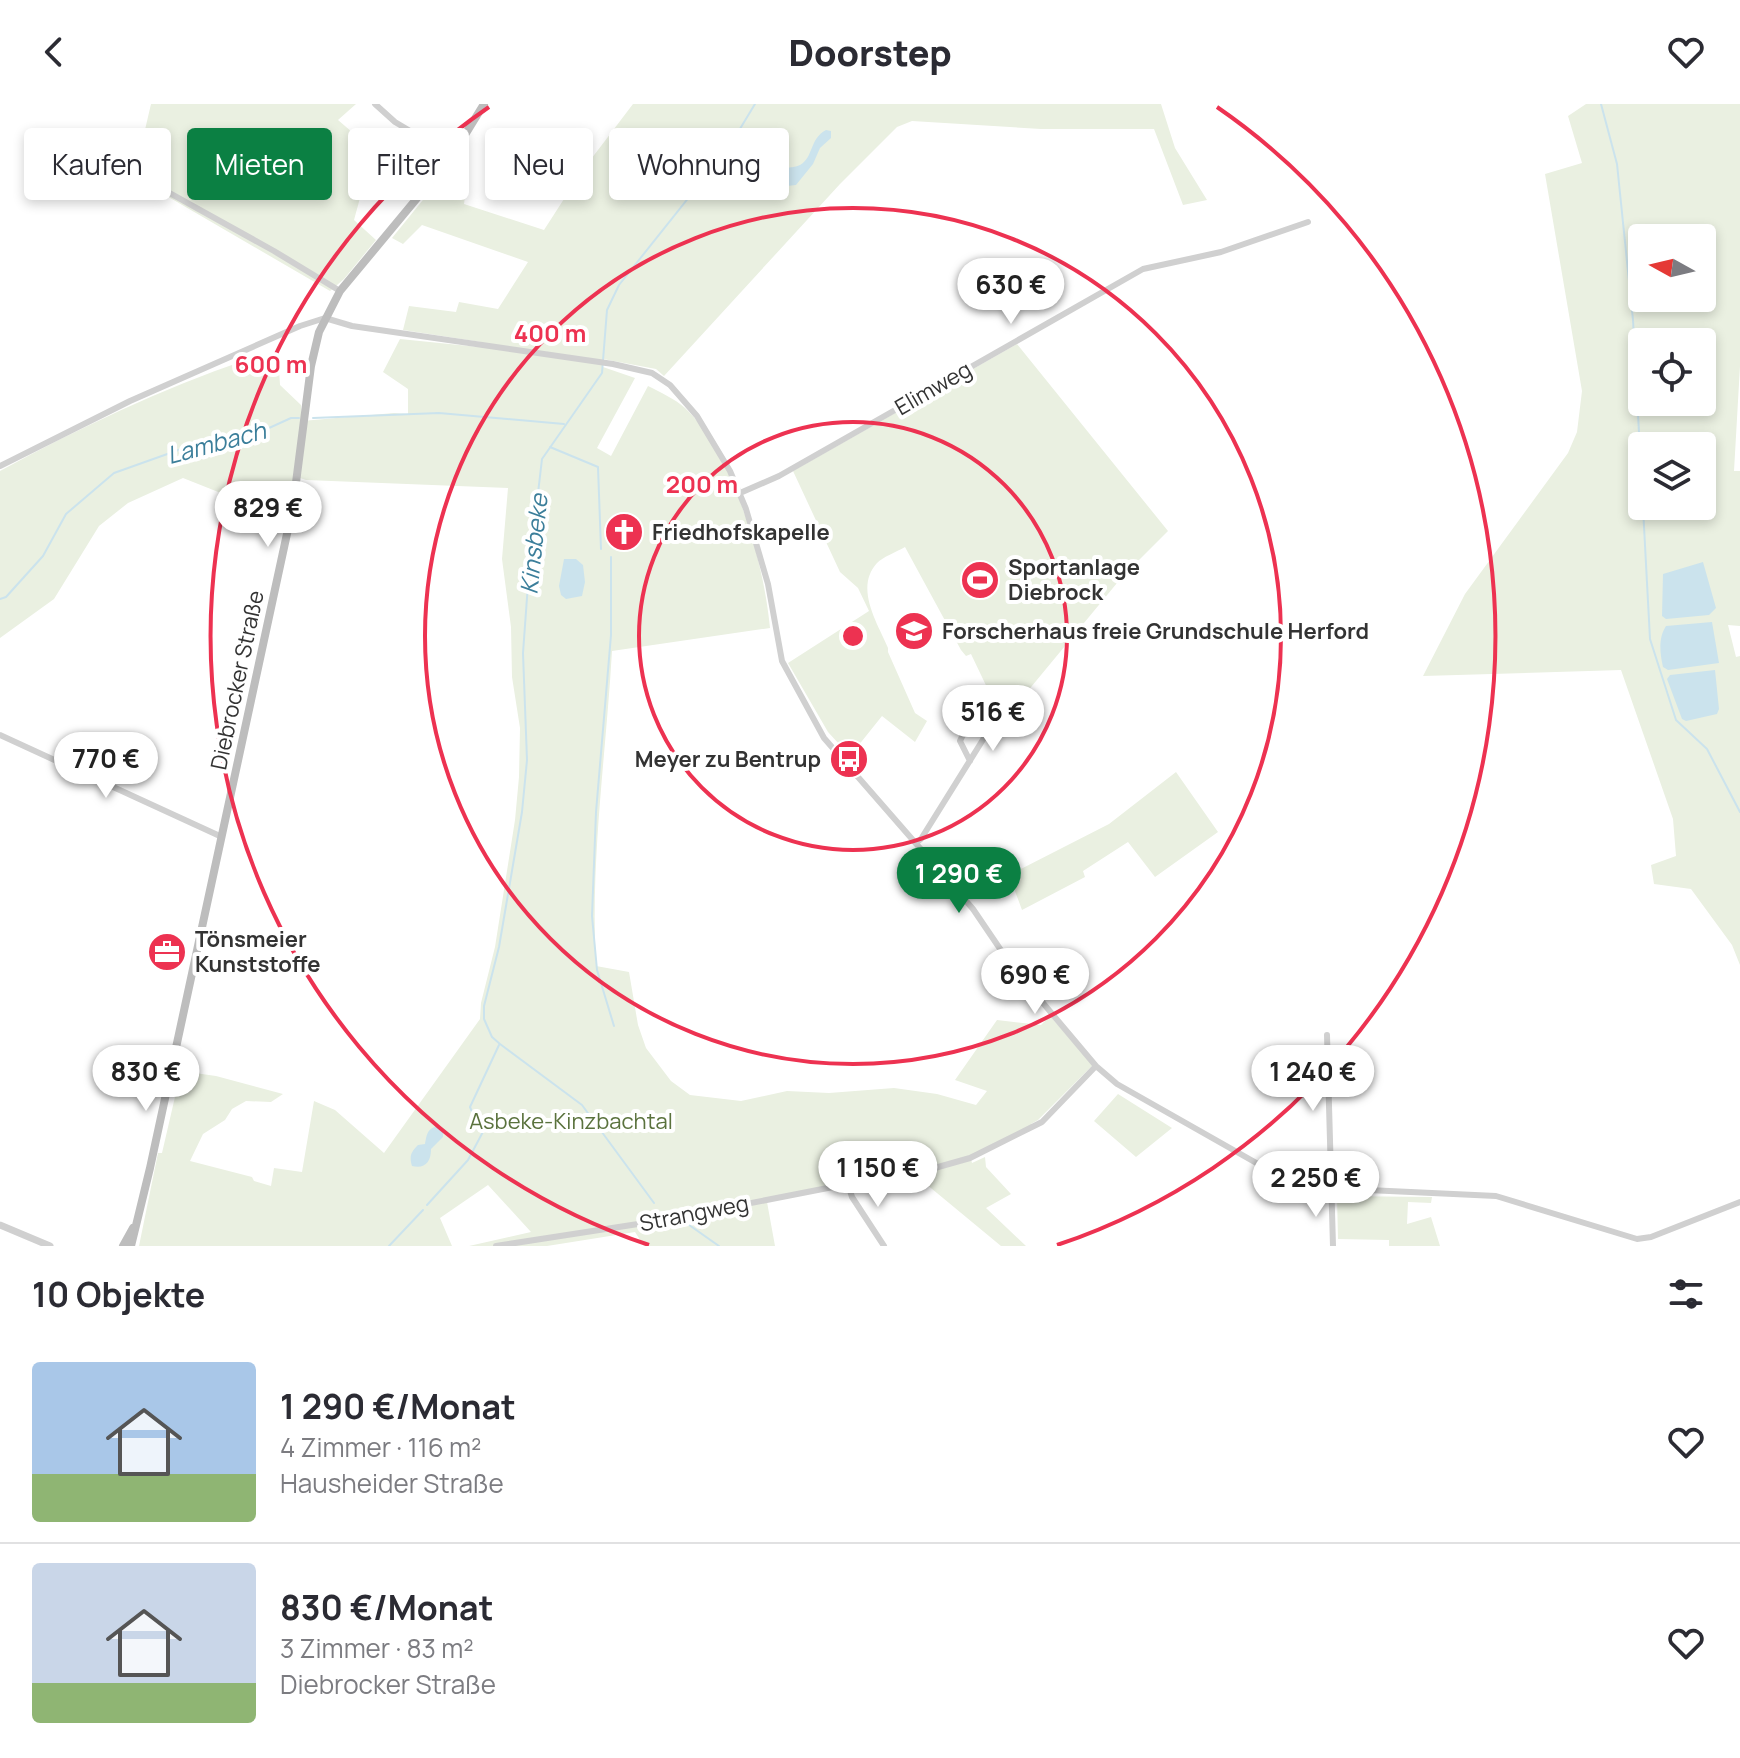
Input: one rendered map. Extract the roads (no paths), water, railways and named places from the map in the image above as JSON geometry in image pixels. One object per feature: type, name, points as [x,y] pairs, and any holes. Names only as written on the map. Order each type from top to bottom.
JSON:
[{"type":"main road","name":"Diebrocker Straße","points":[[469,128],[484,104]]},
{"type":"main road","name":"Diebrocker Straße","points":[[131,1246],[293,506],[313,355],[325,318],[340,291],[415,200]]},
{"type":"main road","name":"Diebrocker Straße","points":[[123,1246],[138,1216]]},
{"type":"street","points":[[375,104],[405,128]]},
{"type":"street","points":[[171,194],[340,291]]},
{"type":"street","name":"Elimweg","points":[[740,493],[779,476],[1143,269],[1221,252],[1308,222]]},
{"type":"street","points":[[0,466],[130,401],[282,333],[325,318],[352,326],[595,361],[652,373],[680,395],[712,440],[740,493],[768,584],[778,650],[788,675],[824,738],[973,909],[1011,965],[1096,1066],[1117,1084],[1288,1181],[1304,1187],[1496,1196],[1627,1238],[1651,1237],[1740,1202]]},
{"type":"street","points":[[916,843],[970,761],[984,738],[983,731],[977,727],[970,727],[960,741],[970,761]]},
{"type":"street","points":[[0,735],[222,837]]},
{"type":"street","points":[[1327,1035],[1329,1190],[1333,1246]]},
{"type":"street","name":"Strangweg","points":[[496,1246],[652,1222],[917,1173],[970,1158],[1042,1122],[1096,1066]]},
{"type":"street","points":[[848,1184],[852,1197],[884,1246]]},
{"type":"street","points":[[0,1225],[45,1245]]},
{"type":"street","points":[[1651,1237],[1653,1246]]},
{"type":"water","points":[[831,131],[831,138],[820,148],[813,164],[796,185],[789,186],[789,168],[804,162],[821,134]]},
{"type":"water","points":[[564,559],[576,559],[583,565],[585,582],[582,596],[566,599],[561,595],[559,586]]},
{"type":"water","points":[[1703,562],[1716,608],[1709,615],[1666,619],[1662,616],[1663,574]]},
{"type":"water","points":[[1712,622],[1719,663],[1668,670],[1663,667],[1661,641],[1666,626]]},
{"type":"water","points":[[1715,670],[1717,714],[1686,721],[1682,719],[1667,679],[1670,675]]},
{"type":"water","points":[[439,1126],[443,1137],[431,1149],[428,1161],[424,1165],[412,1166],[414,1150],[418,1145],[425,1144],[430,1130]]},
{"type":"waterway","name":"Kinsbeke","points":[[654,1203],[582,1105],[492,1037],[484,1019],[484,1006],[499,947],[522,812],[527,760],[523,653],[542,459],[602,373],[607,310],[619,285],[729,147],[755,104]]},
{"type":"waterway","points":[[1601,104],[1617,164],[1633,320],[1650,639],[1676,720],[1707,749],[1740,812]]},
{"type":"waterway","name":"Lambach","points":[[313,418],[439,413],[564,424]]},
{"type":"waterway","name":"Lambach","points":[[0,599],[6,597],[43,556],[66,514],[114,473],[187,447],[247,438],[291,418],[299,418]]},
{"type":"waterway","points":[[550,447],[598,467],[601,549]]},
{"type":"waterway","points":[[611,557],[611,635],[596,812],[592,916],[597,970],[614,1026]]},
{"type":"waterway","points":[[427,1205],[468,1160],[485,1128],[475,1119],[470,1107],[499,1045]]},
{"type":"waterway","points":[[389,1246],[423,1210]]},
{"type":"waterway","points":[[682,1220],[719,1246]]},
{"type":"place","name":"Friedhofskapelle","points":[[624,532]]},
{"type":"place","name":"Sportanlage Diebrock","points":[[980,580]]},
{"type":"place","name":"Forscherhaus freie Grundschule Herford","points":[[914,631]]},
{"type":"place","name":"Meyer zu Bentrup","points":[[849,759]]},
{"type":"place","name":"Tönsmeier Kunststoffe","points":[[167,952]]},
{"type":"park label","name":"Asbeke-Kinzbachtal","points":[[571,1121]]}]
